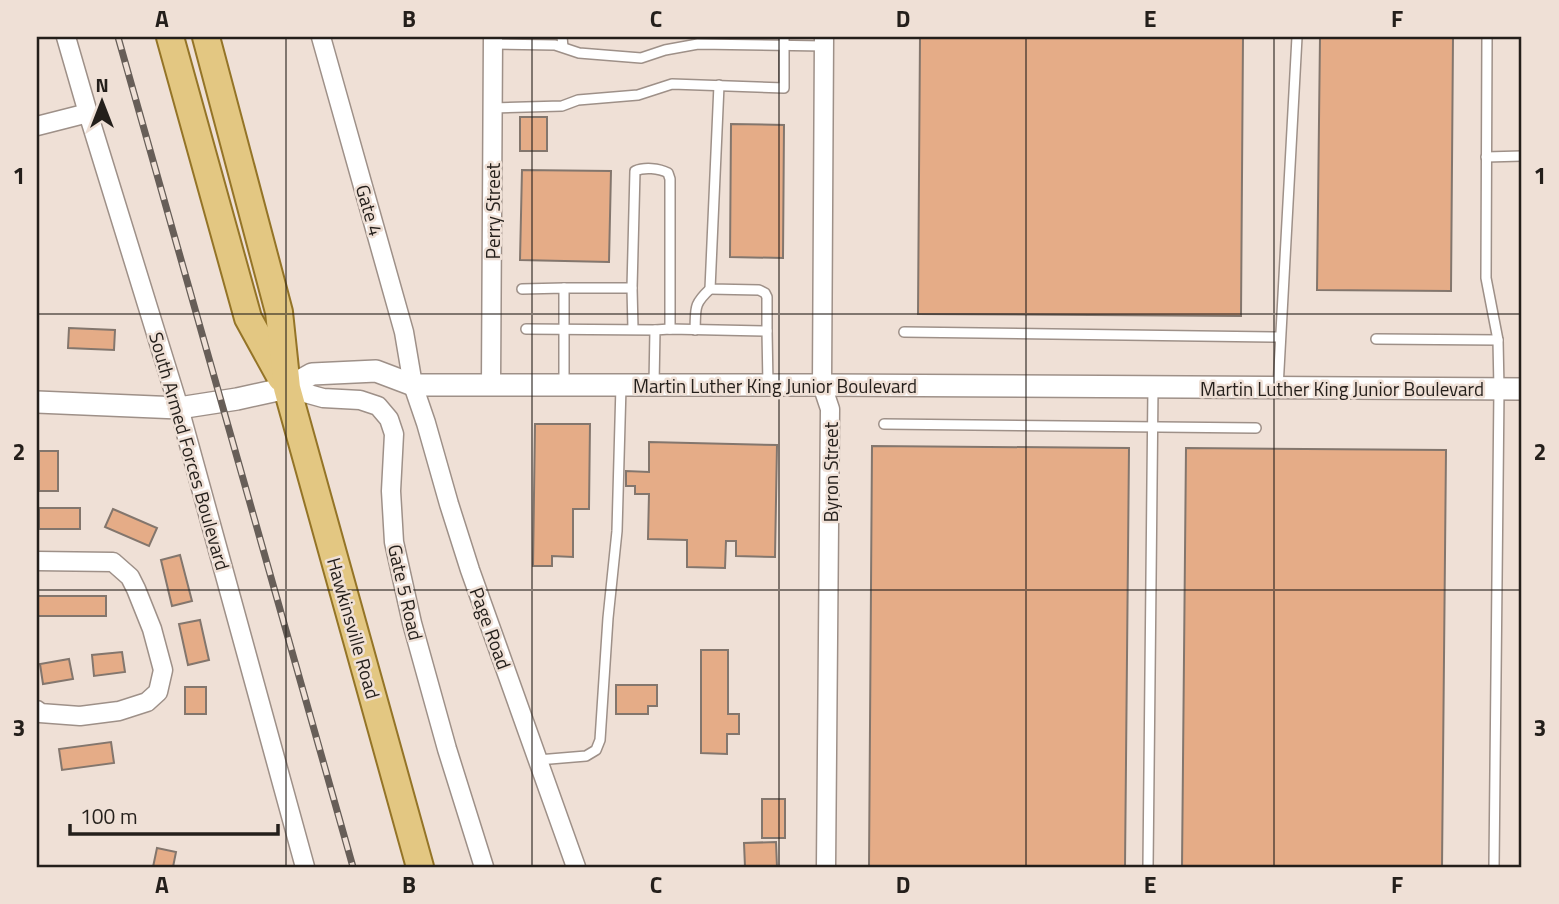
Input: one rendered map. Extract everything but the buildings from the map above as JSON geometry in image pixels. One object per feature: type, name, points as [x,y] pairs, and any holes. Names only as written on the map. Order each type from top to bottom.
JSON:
[{"type":"main road","name":"Hawkinsville Road","points":[[170,37],[248,318],[287,388]]},
{"type":"main road","name":"Hawkinsville Road","points":[[206,37],[279,312],[287,388],[420,867]]},
{"type":"street","name":"South Armed Forces Boulevard","points":[[66,37],[179,408],[305,867]]},
{"type":"street","name":"Gate 4","points":[[321,37],[404,332],[413,385]]},
{"type":"street","name":"Perry Street","points":[[491,385],[493,40]]},
{"type":"street","name":"Byron Street","points":[[824,41],[822,385],[830,409],[826,867]]},
{"type":"street","points":[[37,127],[88,113]]},
{"type":"street","name":"Martin Luther King Junior Boulevard","points":[[37,402],[179,408],[237,400],[287,388],[312,374],[376,371],[413,385],[1522,389]]},
{"type":"street","name":"Page Road","points":[[413,385],[470,570],[576,867]]},
{"type":"street","name":"Gate 5 Road","points":[[287,388],[323,398],[360,400],[378,406],[389,419],[394,434],[391,491],[394,542],[412,623],[484,867]]},
{"type":"street","points":[[37,561],[113,562],[130,576],[152,629],[163,670],[158,692],[147,702],[135,706],[80,716],[40,713],[37,710]]},
{"type":"lane","points":[[562,37],[563,47]]},
{"type":"lane","points":[[1278,388],[1297,37]]},
{"type":"lane","points":[[1487,37],[1486,278],[1498,340],[1499,389],[1493,867]]},
{"type":"lane","points":[[493,40],[555,45],[579,53],[641,58],[698,44],[824,41]]},
{"type":"lane","points":[[493,108],[562,107],[578,100],[638,95],[673,84],[784,88],[784,41]]},
{"type":"lane","points":[[695,330],[696,305],[710,289],[719,85]]},
{"type":"lane","points":[[1486,157],[1522,156]]},
{"type":"lane","points":[[633,330],[635,171],[639,169],[662,170],[668,173],[670,179],[670,329]]},
{"type":"lane","points":[[564,288],[564,385]]},
{"type":"lane","points":[[522,289],[632,288]]},
{"type":"lane","points":[[710,289],[759,290],[768,297],[768,385]]},
{"type":"lane","points":[[526,328],[767,331]]},
{"type":"lane","points":[[654,385],[655,330]]},
{"type":"lane","points":[[904,332],[1279,337]]},
{"type":"lane","points":[[1376,339],[1498,340]]},
{"type":"lane","points":[[538,760],[586,756],[596,750],[600,740],[617,531],[621,385]]},
{"type":"lane","points":[[1148,867],[1153,387]]},
{"type":"lane","points":[[884,424],[1256,428]]},
{"type":"railway","points":[[118,37],[353,867]]}]
